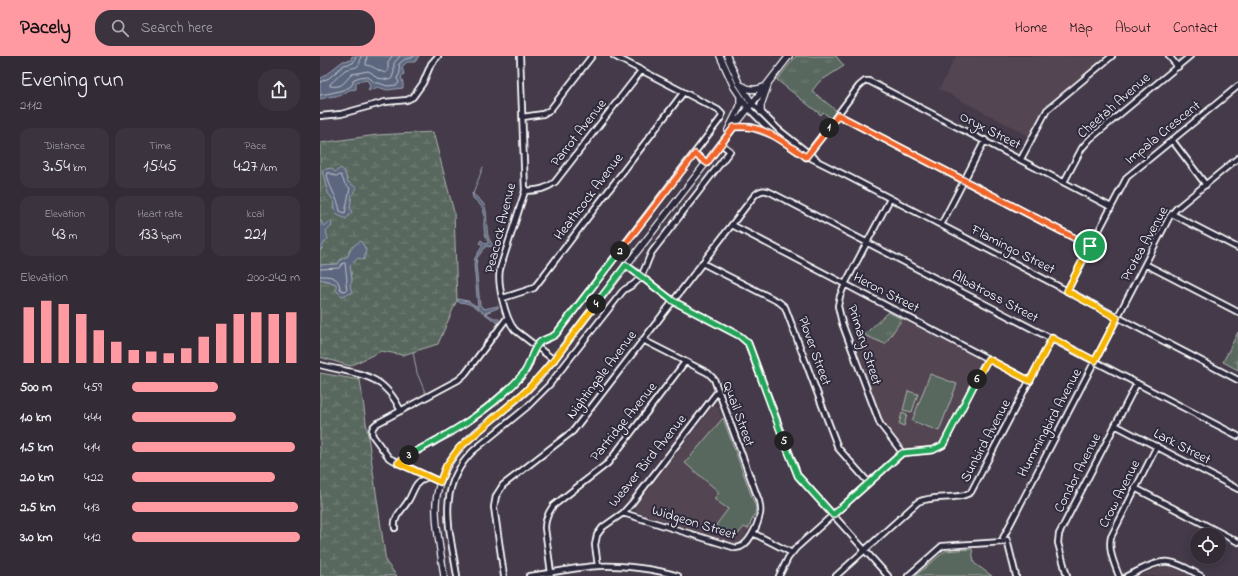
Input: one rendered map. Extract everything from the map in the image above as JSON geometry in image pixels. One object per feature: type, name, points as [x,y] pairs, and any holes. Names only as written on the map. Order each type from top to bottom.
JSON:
[{"type":"main road","points":[[720,56],[729,79],[748,108]]},
{"type":"main road","points":[[727,56],[739,83],[752,103]]},
{"type":"main road","points":[[444,576],[436,519],[436,502],[440,482],[446,466],[459,448],[526,391],[554,360],[789,56]]},
{"type":"main road","points":[[739,83],[745,88],[752,90],[757,90],[767,84]]},
{"type":"main road","points":[[761,112],[761,105],[767,84]]},
{"type":"main road","points":[[722,142],[740,106],[739,95]]},
{"type":"main road","points":[[734,127],[751,127],[776,136]]},
{"type":"street","points":[[320,116],[341,114],[384,102],[407,100],[413,97],[423,82],[431,64],[438,56]]},
{"type":"street","name":"Peacock Avenue","points":[[520,56],[525,191],[498,279],[508,318],[515,330],[554,360]]},
{"type":"street","points":[[522,117],[542,114],[550,110],[592,56]]},
{"type":"street","points":[[398,463],[458,429],[479,414],[523,374],[536,347],[542,340],[553,337],[556,334],[720,121],[722,116],[718,110],[614,56]]},
{"type":"street","points":[[1021,159],[1047,110],[1112,56]]},
{"type":"street","points":[[1169,56],[1178,67]]},
{"type":"street","name":"Cheetah Avenue","points":[[1064,182],[1082,148],[1090,139],[1190,56]]},
{"type":"street","name":"Parrot Avenue","points":[[525,191],[542,190],[555,182],[641,71]]},
{"type":"street","name":"Oryx Street","points":[[838,115],[859,86],[865,81],[873,82],[1111,207]]},
{"type":"street","name":"Impala Crescent","points":[[1067,291],[1127,177],[1238,86]]},
{"type":"street","name":"Heathcock Avenue","points":[[503,298],[534,288],[683,93]]},
{"type":"street","name":"Flamingo Street","points":[[752,103],[782,133],[808,155]]},
{"type":"street","name":"Flamingo Street","points":[[748,108],[776,136],[819,162],[1238,380]]},
{"type":"street","points":[[808,155],[838,115],[1090,246]]},
{"type":"street","points":[[941,225],[985,140]]},
{"type":"street","points":[[1172,140],[1206,185]]},
{"type":"street","points":[[457,576],[447,510],[449,492],[458,470],[473,451],[527,407],[549,385],[622,292],[626,288],[635,284],[647,266],[652,252],[730,151],[722,142]]},
{"type":"street","points":[[695,154],[707,163]]},
{"type":"street","name":"Protea Avenue","points":[[1117,318],[1172,214],[1177,208],[1237,161]]},
{"type":"street","name":"Nightingale Avenue","points":[[504,576],[494,507],[496,496],[502,485],[573,431],[754,196],[763,190]]},
{"type":"street","name":"Albatross Street","points":[[763,190],[772,193],[867,242],[1238,436]]},
{"type":"street","name":"Primary Street","points":[[890,199],[845,284],[838,303],[838,309],[880,424],[902,453]]},
{"type":"street","points":[[1172,214],[1238,248]]},
{"type":"street","name":"Heron Street","points":[[732,225],[1030,381]]},
{"type":"street","name":"Plover Street","points":[[702,263],[779,302],[785,307],[789,313],[838,448],[868,482]]},
{"type":"street","points":[[1145,264],[1238,312]]},
{"type":"street","points":[[626,265],[673,301],[740,336],[748,343],[796,472],[888,576]]},
{"type":"street","points":[[440,482],[386,456],[372,433],[373,428],[376,424],[462,377],[508,318]]},
{"type":"street","name":"Hummingbird Avenue","points":[[1004,540],[1009,525],[1117,318]]},
{"type":"street","name":"Sunbird Avenue","points":[[836,576],[918,502],[927,498],[961,496],[971,492],[1052,338]]},
{"type":"street","name":"Quail Street","points":[[643,340],[712,376],[760,505],[760,515],[753,533]]},
{"type":"street","points":[[779,576],[792,553],[868,482],[902,453],[933,450],[943,445],[988,359]]},
{"type":"street","name":"Partridge Avenue","points":[[551,573],[545,528],[545,522],[549,512],[553,506],[608,462],[685,362]]},
{"type":"street","points":[[320,365],[367,376],[376,380],[395,397],[401,410]]},
{"type":"street","name":"Condor Avenue","points":[[1067,576],[1058,546],[1059,534],[1137,383]]},
{"type":"street","name":"Weaver Bird Avenue","points":[[598,566],[595,545],[597,536],[603,527],[623,513],[632,503],[718,391]]},
{"type":"street","name":"Lark Street","points":[[1115,426],[1157,446],[1238,489]]},
{"type":"street","name":"Crow Avenue","points":[[1119,576],[1111,554],[1110,540],[1157,446]]},
{"type":"street","points":[[395,528],[394,523],[396,519],[417,484],[421,480],[428,477]]},
{"type":"street","points":[[1135,488],[1238,542]]},
{"type":"street","name":"Widgeon Street","points":[[623,513],[732,548],[743,547],[753,533]]},
{"type":"street","points":[[753,533],[792,553]]},
{"type":"street","points":[[908,576],[942,546],[993,543],[1004,540],[1011,554],[1016,576]]},
{"type":"street","points":[[1127,576],[1160,562],[1167,562],[1176,564],[1201,576]]},
{"type":"street","points":[[529,576],[598,566],[613,566],[667,572],[678,576]]},
{"type":"shaded area","points":[[956,56],[1107,56],[1044,108],[1029,136],[939,89]]},
{"type":"shaded area","points":[[902,319],[985,361],[941,445],[907,450],[882,422],[855,343],[864,335],[885,344]]},
{"type":"shaded area","points":[[714,405],[718,407],[756,508],[755,514],[742,542],[737,544],[636,512],[635,507]]},
{"type":"shaded area","points":[[1171,566],[1191,576],[1139,576],[1163,567]]},
{"type":"green space","points":[[796,56],[836,56],[844,66],[819,82],[812,91],[837,111],[832,119],[823,112],[821,115],[777,80]]},
{"type":"green space","points":[[433,132],[454,212],[457,300],[438,344],[403,355],[381,351],[350,366],[320,357],[320,279],[336,284],[350,285],[352,280],[350,266],[366,250],[361,242],[350,248],[348,256],[340,260],[338,264],[320,265],[320,250],[323,246],[325,231],[320,220],[320,143],[377,135]],"holes":[[[344,171],[348,182],[350,208],[336,214],[334,201]]]},
{"type":"green space","points":[[888,312],[902,319],[885,344],[864,335]]},
{"type":"green space","points":[[1238,332],[1238,370],[1223,362]]},
{"type":"green space","points":[[320,373],[360,380],[386,562],[397,576],[320,576]]},
{"type":"green space","points":[[930,374],[957,384],[939,431],[912,421]]},
{"type":"green space","points":[[908,391],[918,394],[912,412],[903,410]]},
{"type":"green space","points":[[902,413],[907,415],[904,426],[899,424]]},
{"type":"green space","points":[[723,418],[756,508],[755,514],[748,529],[744,527],[734,539],[716,525],[728,509],[714,499],[719,492],[685,463]]},
{"type":"green space","points":[[972,549],[974,563],[992,576],[915,576],[945,551]]},
{"type":"water","points":[[352,56],[419,56],[415,62],[407,62],[402,67],[404,74],[401,77],[403,88],[387,90],[378,87],[368,91],[370,85],[367,80],[356,82],[356,89],[349,90],[340,96],[320,99],[320,79],[343,61],[351,60]]},
{"type":"water","points":[[331,168],[335,172],[341,168],[344,171],[348,182],[357,188],[352,194],[350,208],[352,212],[346,219],[336,214],[334,201],[328,193],[322,170]]},
{"type":"water","points":[[472,193],[485,207],[489,239],[495,246],[486,246],[477,258],[476,265],[480,305],[484,309],[498,306],[498,308],[485,313],[494,318],[498,318],[498,323],[469,304],[458,302],[457,299],[468,301],[478,307],[474,264],[475,258],[483,245],[479,243],[481,240],[486,244],[488,243],[484,228],[484,211],[479,203],[473,198]]},
{"type":"water","points":[[320,220],[324,226],[331,221],[332,226],[326,231],[328,239],[324,243],[321,250],[320,250]]},
{"type":"water","points":[[361,241],[366,250],[364,260],[358,258],[350,266],[352,281],[350,285],[352,293],[342,296],[336,290],[336,284],[320,279],[320,265],[338,264],[340,260],[348,256],[354,245]]},
{"type":"waterway","points":[[473,194],[483,167]]},
{"type":"waterway","points":[[413,352],[417,373],[425,392]]},
{"type":"route","points":[[838,115],[1090,246],[1067,291],[1117,318],[1095,361],[1052,338],[1030,381],[988,359],[943,445],[933,450],[902,453],[833,515],[801,480],[796,472],[748,343],[740,336],[673,301],[626,265],[539,378],[518,399],[459,448],[446,466],[440,482],[398,463],[404,458],[458,429],[479,414],[523,374],[527,368],[531,356],[542,340],[553,337],[556,334],[695,154],[707,163],[734,127],[747,126],[776,136],[806,157],[838,115]]}]
